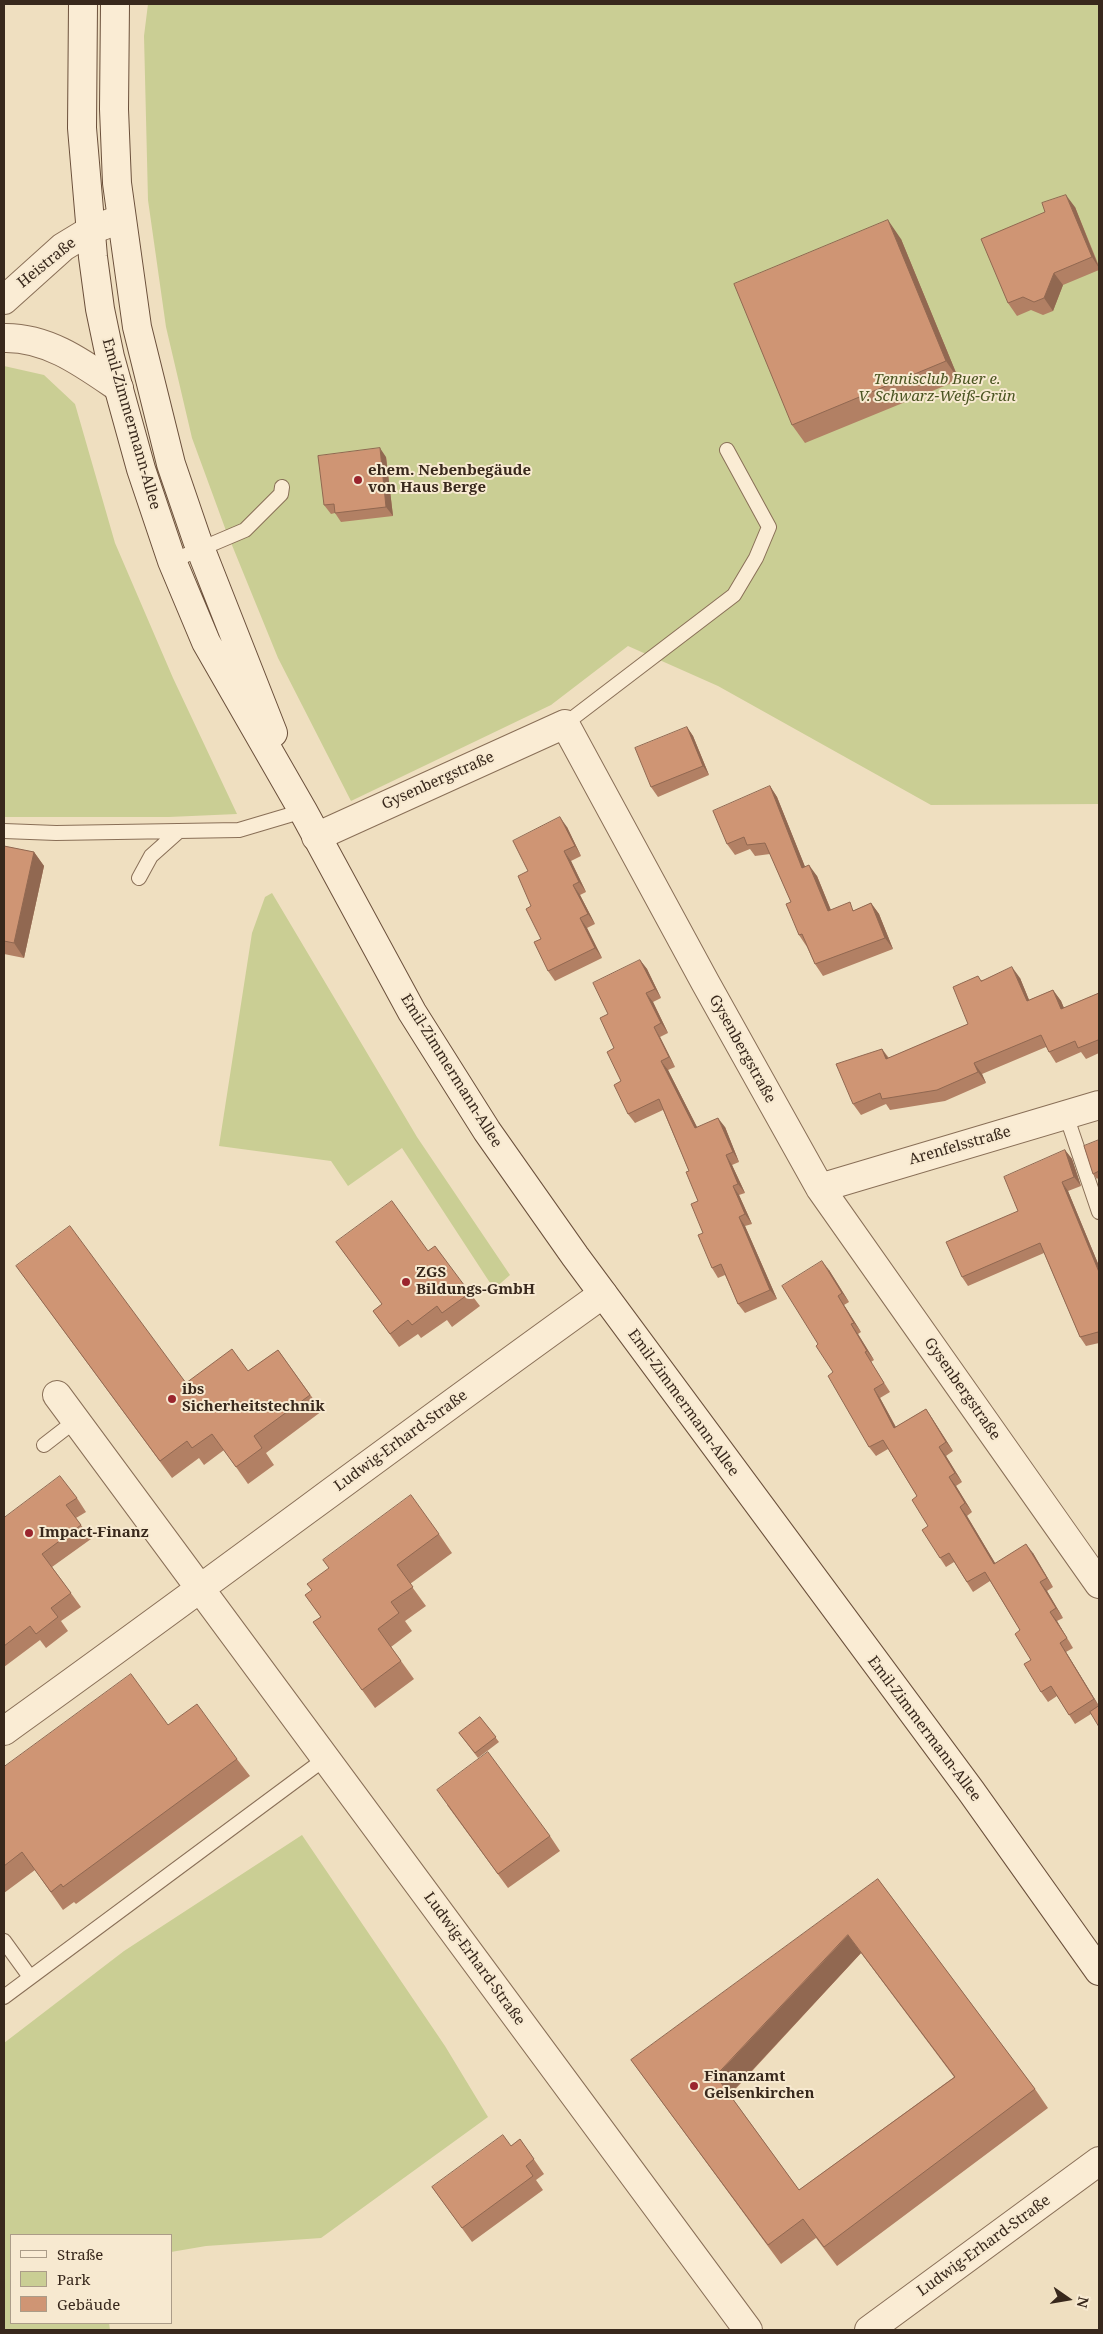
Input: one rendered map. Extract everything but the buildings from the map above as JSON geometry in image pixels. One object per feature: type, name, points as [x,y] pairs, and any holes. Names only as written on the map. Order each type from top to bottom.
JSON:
[{"type":"street","name":"Emil-Zimmermann-Allee","points":[[83,4],[82,128],[90,230],[100,309],[141,469],[172,561],[206,642],[303,811],[412,1012],[487,1131],[603,1294],[970,1791],[1099,1971]]},
{"type":"street","name":"Emil-Zimmermann-Allee","points":[[115,4],[114,109],[121,220],[137,327],[152,393],[171,464],[201,549],[234,629],[303,811]]},
{"type":"street","name":"Heistraße","points":[[4,300],[60,250],[90,230],[121,220]]},
{"type":"street","points":[[4,338],[29,339],[59,350],[119,388]]},
{"type":"street","name":"Gysenbergstraße","points":[[316,837],[565,724],[705,982],[820,1188],[1099,1584]]},
{"type":"street","name":"Arenfelsstraße","points":[[820,1188],[1099,1105]]},
{"type":"street","name":"Ludwig-Erhard-Straße","points":[[4,1731],[168,1614],[199,1588],[603,1294]]},
{"type":"street","name":"Ludwig-Erhard-Straße","points":[[57,1395],[748,2330]]},
{"type":"street","name":"Ludwig-Erhard-Straße","points":[[869,2330],[1099,2161]]},
{"type":"lane","points":[[565,724],[734,595],[756,558],[769,527],[727,450]]},
{"type":"lane","points":[[172,561],[244,530],[281,494],[282,487]]},
{"type":"lane","points":[[4,831],[56,833],[239,830],[303,811]]},
{"type":"lane","points":[[139,878],[151,856],[179,831]]},
{"type":"lane","points":[[1066,1115],[1099,1212]]},
{"type":"lane","points":[[44,1445],[75,1421]]},
{"type":"lane","points":[[4,1997],[326,1758]]},
{"type":"lane","points":[[4,1941],[30,1977]]},
{"type":"green space","name":"Tennisclub Buer e. V. Schwarz-Weiß-Grün","points":[[148,4],[1099,4],[1099,804],[931,805],[718,686],[628,646],[551,705],[351,801],[278,658],[225,528],[192,438],[166,327],[148,200],[144,36]]},
{"type":"green space","points":[[4,366],[44,375],[75,404],[115,543],[173,678],[237,814],[169,817],[4,817]]},
{"type":"green space","points":[[272,893],[417,1137],[510,1275],[494,1289],[402,1148],[348,1186],[331,1161],[219,1146],[252,933],[265,897]]},
{"type":"green space","points":[[302,1835],[445,2046],[488,2117],[321,2238],[206,2246],[172,2252],[172,2234],[10,2234],[10,2324],[109,2324],[110,2330],[4,2330],[4,2043],[124,1951]]},
{"type":"place","name":"ehem. Nebenbegäude von Haus Berge","points":[[358,480]]},
{"type":"place","name":"ZGS Bildungs-GmbH","points":[[406,1282]]},
{"type":"place","name":"ibs Sicherheitstechnik","points":[[172,1399]]},
{"type":"place","name":"Impact-Finanz","points":[[29,1533]]},
{"type":"place","name":"Finanzamt Gelsenkirchen","points":[[694,2086]]}]
